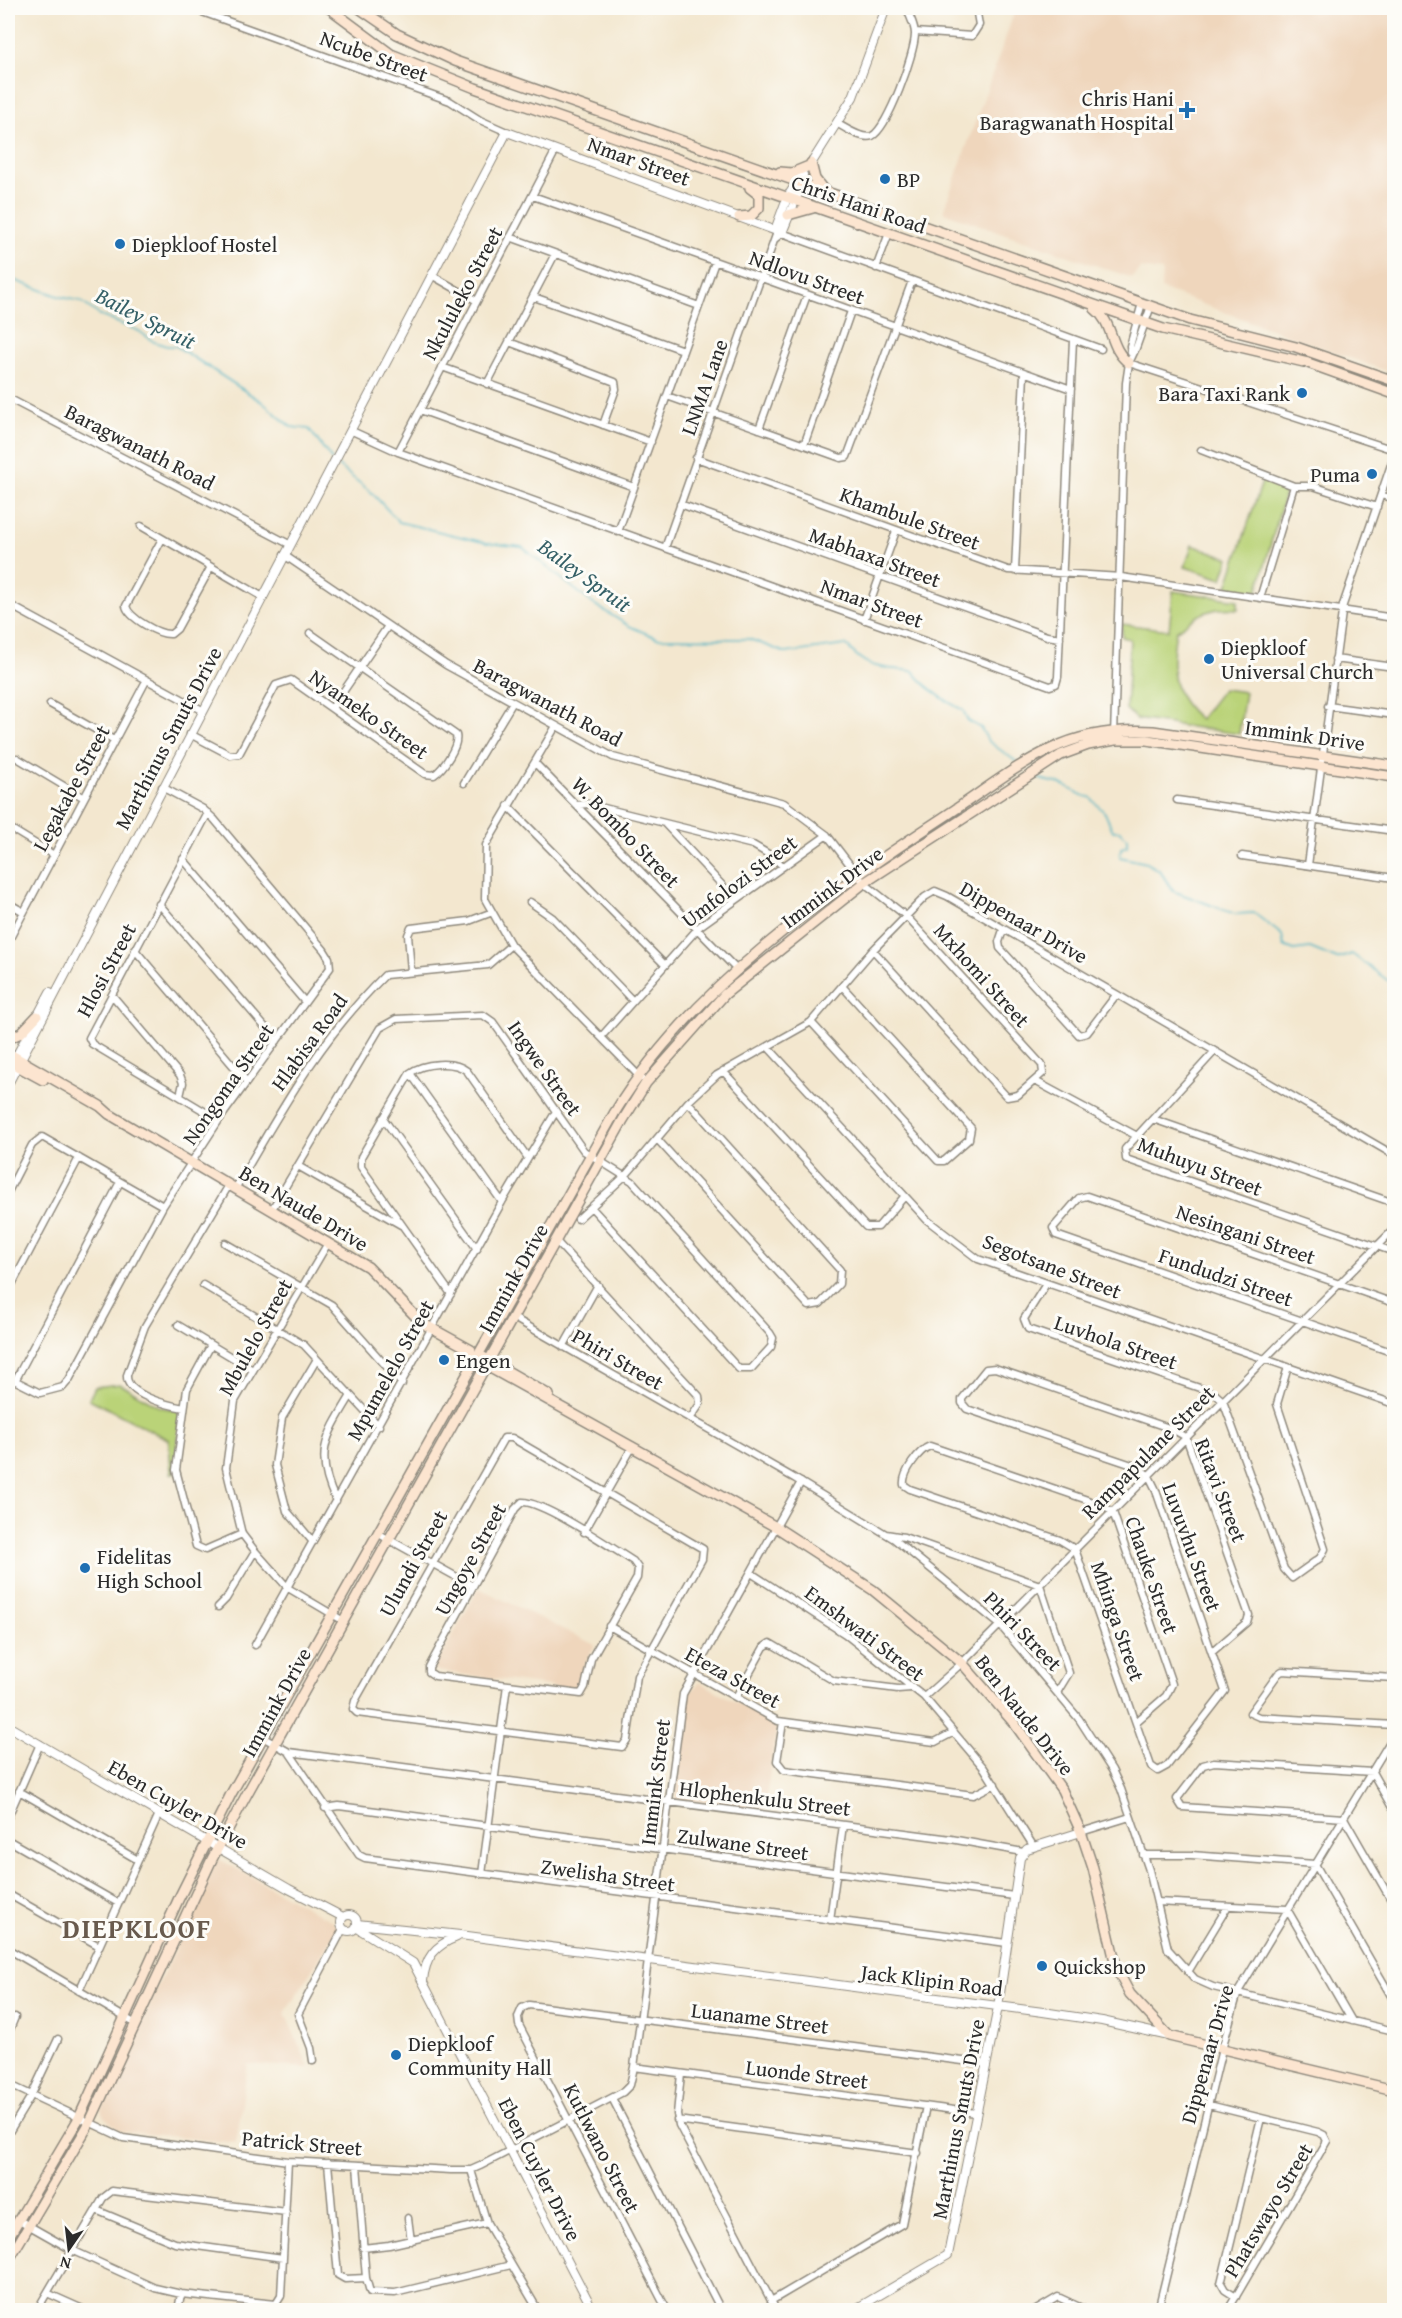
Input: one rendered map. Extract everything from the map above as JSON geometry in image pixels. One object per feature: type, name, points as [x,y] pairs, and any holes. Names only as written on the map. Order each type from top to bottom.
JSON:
[{"type":"main road","name":"Chris Hani Road","points":[[329,8],[377,45],[419,67],[790,200],[1141,322],[1173,332],[1308,363],[1395,394]]},
{"type":"main road","name":"Chris Hani Road","points":[[359,8],[397,34],[433,52],[757,168],[800,181],[826,193],[1215,328],[1296,347],[1395,382]]},
{"type":"main road","points":[[757,168],[792,174],[810,165],[815,179],[826,193]]},
{"type":"main road","points":[[739,217],[754,213],[760,201],[757,193],[743,183]]},
{"type":"main road","points":[[788,215],[816,208]]},
{"type":"main road","points":[[1088,304],[1106,318],[1117,351],[1130,358]]},
{"type":"main road","name":"Immink Drive","points":[[8,2261],[89,2124],[218,1848],[388,1539],[590,1156],[638,1076],[736,969],[1022,765],[1067,742],[1152,731],[1395,766]]},
{"type":"main road","name":"Immink Drive","points":[[8,2238],[79,2118],[206,1842],[379,1533],[482,1360],[512,1317],[646,1083],[744,976],[861,880],[1060,755],[1114,735],[1395,777]]},
{"type":"main road","points":[[8,1039],[21,1034],[37,1016]]},
{"type":"main road","name":"Ben Naude Drive","points":[[12,1062],[109,1114],[368,1268],[417,1318],[432,1330],[776,1527],[873,1590],[962,1663],[1041,1758],[1062,1790],[1081,1832],[1100,1893],[1117,1970],[1130,1994],[1169,2036]]},
{"type":"main road","name":"Jack Klipin Road","points":[[1169,2036],[1395,2090]]},
{"type":"street","name":"Ncube Street","points":[[191,8],[450,101],[480,120],[507,132]]},
{"type":"street","points":[[778,234],[790,200],[800,181],[838,124],[859,81],[886,8]]},
{"type":"street","points":[[838,124],[865,136],[873,135],[882,125],[901,85],[915,32],[907,8]]},
{"type":"street","points":[[915,32],[972,36],[980,25],[976,8]]},
{"type":"street","name":"Nmar Street","points":[[507,132],[739,217],[778,234],[1101,349]]},
{"type":"street","points":[[290,544],[352,431],[507,132]]},
{"type":"street","name":"Nkululeko Street","points":[[398,452],[556,150]]},
{"type":"street","name":"Ndlovu Street","points":[[533,196],[1071,389]]},
{"type":"street","points":[[778,234],[788,215],[790,200]]},
{"type":"street","points":[[876,268],[889,233]]},
{"type":"street","name":"LNMA Lane","points":[[665,548],[712,412],[778,234]]},
{"type":"street","points":[[510,237],[699,306]]},
{"type":"street","points":[[487,384],[555,254]]},
{"type":"street","points":[[618,532],[715,262]]},
{"type":"street","points":[[433,276],[477,301]]},
{"type":"street","points":[[667,396],[842,458],[849,455],[912,281]]},
{"type":"street","points":[[759,429],[807,295]]},
{"type":"street","points":[[534,297],[683,350]]},
{"type":"street","points":[[1114,735],[1130,358],[1147,304]]},
{"type":"street","points":[[804,444],[851,310]]},
{"type":"street","name":"Nmar Street","points":[[352,431],[398,452],[1048,686],[1058,681],[1073,340]]},
{"type":"street","points":[[509,342],[615,382],[616,389],[603,425]]},
{"type":"street","points":[[1130,358],[1395,450]]},
{"type":"street","points":[[442,367],[651,442]]},
{"type":"street","points":[[1015,571],[1024,374]]},
{"type":"street","name":"Baragwanath Road","points":[[8,398],[290,544]]},
{"type":"street","points":[[420,410],[634,487]]},
{"type":"street","points":[[1201,450],[1294,486],[1313,486],[1377,507]]},
{"type":"street","points":[[1308,865],[1342,610],[1395,456]]},
{"type":"street","name":"Khambule Street","points":[[696,458],[896,531],[1015,571],[1120,578],[1395,618]]},
{"type":"street","points":[[1260,598],[1294,486]]},
{"type":"street","points":[[1381,495],[1395,499]]},
{"type":"street","name":"Mabhaxa Street","points":[[680,504],[1047,636],[1059,638]]},
{"type":"street","points":[[141,526],[263,597]]},
{"type":"street","points":[[864,620],[896,531]]},
{"type":"street","points":[[162,538],[126,606],[129,614],[162,634],[169,635],[177,630],[211,567]]},
{"type":"street","name":"Marthinus Smuts Drive","points":[[12,1062],[77,948],[290,544]]},
{"type":"street","name":"Baragwanath Road","points":[[284,555],[446,665],[616,759],[779,801],[827,835],[861,880]]},
{"type":"street","points":[[8,605],[202,710]]},
{"type":"street","points":[[332,708],[388,626]]},
{"type":"street","points":[[309,633],[361,667]]},
{"type":"street","points":[[1335,659],[1395,667]]},
{"type":"street","name":"Nyameko Street","points":[[190,734],[230,755],[239,754],[276,685],[286,680],[293,681],[425,774],[434,775],[456,744],[457,736],[361,667]]},
{"type":"street","name":"Legakabe Street","points":[[8,942],[146,681]]},
{"type":"street","points":[[464,783],[513,702]]},
{"type":"street","points":[[50,704],[114,740]]},
{"type":"street","points":[[1328,706],[1395,715]]},
{"type":"street","points":[[556,726],[484,851],[484,894],[490,913],[511,945],[646,1083]]},
{"type":"street","points":[[17,758],[84,798]]},
{"type":"street","name":"W. Bombo Street","points":[[535,763],[744,976]]},
{"type":"street","name":"Nongoma Street","points":[[8,1377],[40,1393],[66,1384],[163,1206],[219,1120],[329,969],[329,958],[208,813],[162,787]]},
{"type":"street","points":[[1177,800],[1395,831]]},
{"type":"street","points":[[576,805],[588,804],[753,845],[783,866]]},
{"type":"street","points":[[508,806],[665,965]]},
{"type":"street","name":"Hlosi Street","points":[[208,813],[90,1034],[91,1043],[219,1120]]},
{"type":"street","points":[[664,824],[736,900]]},
{"type":"street","points":[[8,827],[54,855]]},
{"type":"street","name":"Umfolozi Street","points":[[601,1037],[698,929],[827,835]]},
{"type":"street","points":[[1242,856],[1395,878]]},
{"type":"street","points":[[183,859],[305,1002]]},
{"type":"street","name":"Mxhomi Street","points":[[861,880],[906,916],[1042,1065],[1043,1073],[1035,1081]]},
{"type":"street","name":"Dippenaar Drive","points":[[578,1219],[626,1175],[688,1102],[723,1071],[811,1022],[873,950],[927,895],[936,891],[1395,1155]]},
{"type":"street","points":[[530,902],[553,918],[633,1001]]},
{"type":"street","points":[[8,903],[24,912]]},
{"type":"street","points":[[159,904],[277,1041]]},
{"type":"street","points":[[411,971],[408,933],[411,927],[469,921],[490,913]]},
{"type":"street","points":[[1003,930],[999,942],[1000,948],[1079,1035],[1087,1034],[1116,995]]},
{"type":"street","name":"Hlabisa Road","points":[[184,1408],[164,1404],[128,1385],[127,1375],[145,1326],[270,1125],[335,1028],[386,974],[488,965],[511,945]]},
{"type":"street","name":"Marthinus Smuts Drive","points":[[8,1084],[12,1062],[77,948]]},
{"type":"street","points":[[135,950],[247,1082]]},
{"type":"street","points":[[873,950],[1005,1095],[1012,1098],[1035,1081],[1137,1136]]},
{"type":"street","points":[[811,1022],[938,1161],[945,1161],[969,1139],[972,1133],[971,1128],[842,986]]},
{"type":"street","points":[[112,994],[180,1075],[183,1083],[180,1096]]},
{"type":"street","name":"Ingwe Street","points":[[272,1209],[377,1032],[384,1024],[396,1019],[475,1014],[486,1016],[584,1151],[626,1175],[772,1336],[771,1347],[751,1369],[744,1371],[737,1368],[591,1208]]},
{"type":"street","name":"Segotsane Street","points":[[768,1047],[904,1197],[927,1220],[978,1259],[1395,1404]]},
{"type":"street","name":"Muhuyu Street","points":[[1215,1053],[1125,1150],[1125,1157],[1128,1161],[1395,1252]]},
{"type":"street","points":[[451,1294],[360,1164],[361,1157],[383,1118],[410,1073],[420,1067],[452,1064],[465,1069],[528,1158]]},
{"type":"street","points":[[723,1071],[866,1227],[878,1227],[904,1197]]},
{"type":"street","points":[[410,1073],[502,1202]]},
{"type":"street","points":[[657,1139],[805,1302],[812,1307],[820,1304],[839,1284],[840,1270],[688,1102]]},
{"type":"street","name":"Mpumelelo Street","points":[[255,1645],[502,1202],[555,1113]]},
{"type":"street","points":[[383,1118],[477,1249]]},
{"type":"street","points":[[1153,1119],[1395,1203]]},
{"type":"street","points":[[8,1192],[38,1138],[50,1140],[163,1206]]},
{"type":"street","points":[[8,1292],[79,1158]]},
{"type":"street","points":[[298,1166],[402,1226]]},
{"type":"street","points":[[15,1381],[120,1182]]},
{"type":"street","name":"Fundudzi Street","points":[[1087,1196],[1078,1198],[1053,1226],[1056,1235],[1395,1353]]},
{"type":"street","name":"Nesingani Street","points":[[1087,1196],[1395,1302]]},
{"type":"street","name":"Rampapulane Street","points":[[924,1697],[962,1663],[1395,1229]]},
{"type":"street","points":[[555,1239],[699,1396],[700,1404],[690,1419]]},
{"type":"street","points":[[225,1243],[337,1310],[402,1384]]},
{"type":"street","name":"Mbulelo Street","points":[[328,1243],[253,1370],[234,1407],[226,1472],[242,1533],[255,1551],[288,1588],[342,1620]]},
{"type":"street","name":"Luvhola Street","points":[[1046,1284],[1024,1319],[1028,1329],[1214,1394],[1223,1401]]},
{"type":"street","points":[[203,1285],[304,1345],[378,1426]]},
{"type":"street","points":[[563,1347],[598,1286]]},
{"type":"street","name":"Phiri Street","points":[[512,1317],[801,1482],[909,1549],[1000,1625],[1058,1691],[1112,1770],[1143,1855],[1168,1950],[1188,1972],[1206,1984],[1395,2031]]},
{"type":"street","points":[[178,1325],[253,1370]]},
{"type":"street","points":[[211,1344],[188,1386],[176,1470],[193,1541],[198,1549],[205,1550],[242,1533]]},
{"type":"street","points":[[313,1542],[286,1510],[275,1465],[282,1418],[317,1359]]},
{"type":"street","name":"Ritavi Street","points":[[967,1409],[962,1405],[962,1399],[983,1371],[993,1367],[1172,1429],[1186,1437],[1249,1615],[1247,1622],[1212,1652]]},
{"type":"street","points":[[1223,1401],[1284,1569],[1290,1578],[1299,1575],[1324,1554],[1325,1545],[1277,1404],[1288,1367]]},
{"type":"street","points":[[336,1501],[325,1476],[324,1448],[329,1431],[350,1397]]},
{"type":"street","name":"Luvuvhu Street","points":[[967,1409],[1138,1467],[1149,1476],[1224,1688],[1224,1695],[1167,1766]]},
{"type":"street","name":"Ulundi Street","points":[[501,1732],[357,1713],[353,1709],[355,1701],[502,1440],[513,1438],[607,1491]]},
{"type":"street","name":"Chauke Street","points":[[904,1476],[924,1449],[930,1446],[1084,1499],[1113,1512],[1172,1684],[1166,1696],[1136,1722]]},
{"type":"street","points":[[584,1532],[633,1447]]},
{"type":"street","name":"Mhinga Street","points":[[904,1476],[904,1485],[910,1489],[1060,1540],[1075,1549],[1151,1766],[1158,1771],[1167,1766]]},
{"type":"street","name":"Immink Street","points":[[511,2151],[612,2098],[628,2087],[634,2067],[683,1696],[801,1482]]},
{"type":"street","points":[[501,1732],[617,1747],[622,1747],[627,1740],[636,1679],[704,1551],[702,1545],[607,1491]]},
{"type":"street","name":"Ungoye Street","points":[[520,1503],[534,1504],[584,1532],[633,1561],[638,1568],[637,1578],[591,1659],[585,1687],[581,1694],[435,1676],[429,1672],[429,1667],[520,1503]]},
{"type":"street","points":[[379,1533],[473,1586]]},
{"type":"street","points":[[885,1534],[904,1537],[1040,1585],[1069,1673],[1058,1691]]},
{"type":"street","points":[[218,1606],[226,1599],[255,1551]]},
{"type":"street","name":"Emshwati Street","points":[[751,1573],[845,1634],[924,1697],[995,1784],[1034,1847]]},
{"type":"street","name":"Eteza Street","points":[[609,1626],[783,1722],[935,1742],[954,1732]]},
{"type":"street","points":[[736,1697],[764,1647],[770,1643],[834,1680],[898,1689],[911,1688]]},
{"type":"street","points":[[1395,1678],[1282,1671],[1252,1707],[1250,1714],[1259,1717],[1395,1725]]},
{"type":"street","points":[[482,1874],[507,1685]]},
{"type":"street","points":[[783,1722],[777,1761],[784,1770],[973,1794],[995,1784]]},
{"type":"street","name":"Eben Cuyler Drive","points":[[8,1725],[410,1959],[593,2310]]},
{"type":"street","name":"Dippenaar Drive","points":[[1158,2310],[1238,1992],[1395,1735]]},
{"type":"street","name":"Zwelisha Street","points":[[264,1738],[289,1752],[325,1808],[361,1857],[1007,1943]]},
{"type":"street","points":[[8,1817],[40,1744]]},
{"type":"street","name":"Hlophenkulu Street","points":[[289,1752],[998,1845],[1023,1852]]},
{"type":"street","points":[[1395,1811],[1372,1772],[1208,1762],[1180,1795],[1178,1802],[1182,1807],[1344,1818],[1395,1905]]},
{"type":"street","points":[[19,1791],[138,1860]]},
{"type":"street","name":"Zulwane Street","points":[[325,1808],[339,1806],[1014,1896]]},
{"type":"street","points":[[79,1991],[159,1814]]},
{"type":"street","points":[[1023,1852],[1130,1817]]},
{"type":"street","points":[[830,1920],[843,1825]]},
{"type":"street","points":[[8,1840],[118,1903]]},
{"type":"street","name":"Marthinus Smuts Drive","points":[[854,2310],[940,2262],[948,2255],[998,2007],[1014,1896],[1023,1852]]},
{"type":"street","points":[[1143,1855],[1191,1855],[1316,1864],[1395,2001]]},
{"type":"street","points":[[8,1893],[99,1946]]},
{"type":"street","points":[[1157,1902],[1287,1909],[1352,2021]]},
{"type":"street","points":[[1188,1972],[1228,1906]]},
{"type":"street","points":[[313,2061],[311,2048],[298,2014],[349,1925],[373,1925],[460,1935]]},
{"type":"street","points":[[423,1983],[431,1953],[443,1943],[460,1935]]},
{"type":"street","name":"Jack Klipin Road","points":[[460,1935],[1102,2021],[1169,2036]]},
{"type":"street","points":[[8,1949],[136,2024]]},
{"type":"street","name":"Luaname Street","points":[[529,2005],[986,2064]]},
{"type":"street","name":"Kutlwano Street","points":[[529,2005],[522,2008],[518,2021],[667,2310]]},
{"type":"street","points":[[8,2034],[15,2017]]},
{"type":"street","points":[[8,2134],[31,2096],[58,2039]]},
{"type":"street","name":"Luonde Street","points":[[634,2067],[976,2113]]},
{"type":"street","points":[[681,2074],[677,2120],[776,2310]]},
{"type":"street","name":"Patrick Street","points":[[8,2084],[123,2138],[288,2161],[471,2170],[511,2151]]},
{"type":"street","points":[[612,2098],[722,2310]]},
{"type":"street","name":"Phatswayo Street","points":[[1209,2105],[1318,2132],[1324,2135],[1326,2145],[1228,2310]]},
{"type":"street","points":[[771,2301],[902,2224],[926,2106]]},
{"type":"street","points":[[1236,2297],[1225,2290],[1221,2283],[1261,2118]]},
{"type":"street","points":[[677,2120],[918,2153]]},
{"type":"street","points":[[19,2220],[72,2250],[149,2286],[181,2294],[276,2304],[280,2298],[288,2161]]},
{"type":"street","points":[[328,2163],[338,2275],[345,2279],[366,2278]]},
{"type":"street","points":[[357,2165],[366,2278],[370,2292],[382,2294],[511,2265]]},
{"type":"street","points":[[471,2170],[487,2223],[537,2308],[521,2310]]},
{"type":"street","points":[[37,2310],[108,2193],[117,2190],[286,2212]]},
{"type":"street","points":[[96,2210],[175,2243],[283,2258]]},
{"type":"street","points":[[408,2218],[411,2241]]},
{"type":"street","points":[[363,2248],[411,2241],[487,2223]]},
{"type":"street","points":[[47,2293],[86,2310]]},
{"type":"street","points":[[178,2310],[181,2294]]},
{"type":"street","points":[[1036,2310],[1058,2297],[1086,2310]]},
{"type":"street","points":[[1390,2310],[1395,2304]]},
{"type":"shaded area","name":"Chris Hani Baragwanath Hospital","points":[[1016,8],[1394,8],[1394,374],[1161,289],[1162,271],[1140,268],[1132,278],[943,212]]},
{"type":"shaded area","points":[[479,1588],[595,1645],[584,1664],[579,1690],[437,1671],[435,1667]]},
{"type":"shaded area","points":[[700,1682],[777,1725],[764,1810],[675,1799],[688,1694]]},
{"type":"shaded area","points":[[217,1858],[334,1922],[338,1929],[285,2013],[309,2068],[248,2064],[236,2143],[120,2131],[104,2117],[101,2110]]},
{"type":"green space","points":[[1263,479],[1286,490],[1257,593],[1227,587]]},
{"type":"green space","points":[[1192,545],[1229,558],[1222,579],[1185,567]]},
{"type":"green space","points":[[1173,591],[1238,600],[1238,609],[1212,610],[1191,620],[1176,631],[1173,668],[1174,680],[1183,700],[1200,719],[1223,689],[1245,692],[1239,734],[1136,719],[1126,709],[1130,639],[1122,637],[1122,624],[1169,630]]},
{"type":"green space","points":[[120,1384],[160,1407],[180,1411],[174,1473],[171,1473],[169,1440],[89,1399],[95,1387]]},
{"type":"waterway","name":"Bailey Spruit","points":[[8,278],[61,297],[80,301],[101,316],[139,331],[154,342],[176,346],[262,402],[291,427],[309,429],[332,460]]},
{"type":"waterway","name":"Bailey Spruit","points":[[337,465],[371,492],[399,522],[487,543],[522,547],[592,603],[629,626],[657,638],[749,639],[786,653],[846,645],[869,664],[913,671],[936,694],[963,710],[968,721],[981,728],[988,741],[1017,762]]},
{"type":"waterway","name":"Bailey Spruit","points":[[1034,776],[1090,797],[1105,813],[1113,831],[1120,831],[1127,838],[1127,846],[1121,848],[1120,857],[1147,863],[1160,871],[1173,891],[1235,914],[1254,913],[1282,935],[1284,946],[1294,950],[1310,948],[1337,959],[1352,954],[1394,985]]},
{"type":"place","name":"Chris Hani Baragwanath Hospital","points":[[1187,110]]},
{"type":"place","name":"BP","points":[[885,179]]},
{"type":"place","name":"Diepkloof Hostel","points":[[120,244]]},
{"type":"place","name":"Bara Taxi Rank","points":[[1302,393]]},
{"type":"place","name":"Puma","points":[[1372,474]]},
{"type":"place","name":"Diepkloof Universal Church","points":[[1209,659]]},
{"type":"place","name":"Engen","points":[[444,1360]]},
{"type":"place","name":"Fidelitas High School","points":[[85,1568]]},
{"type":"place","name":"Quickshop","points":[[1042,1966]]},
{"type":"place","name":"Diepkloof Community Hall","points":[[396,2055]]},
{"type":"district","name":"DIEPKLOOF","points":[[137,1928]]}]
